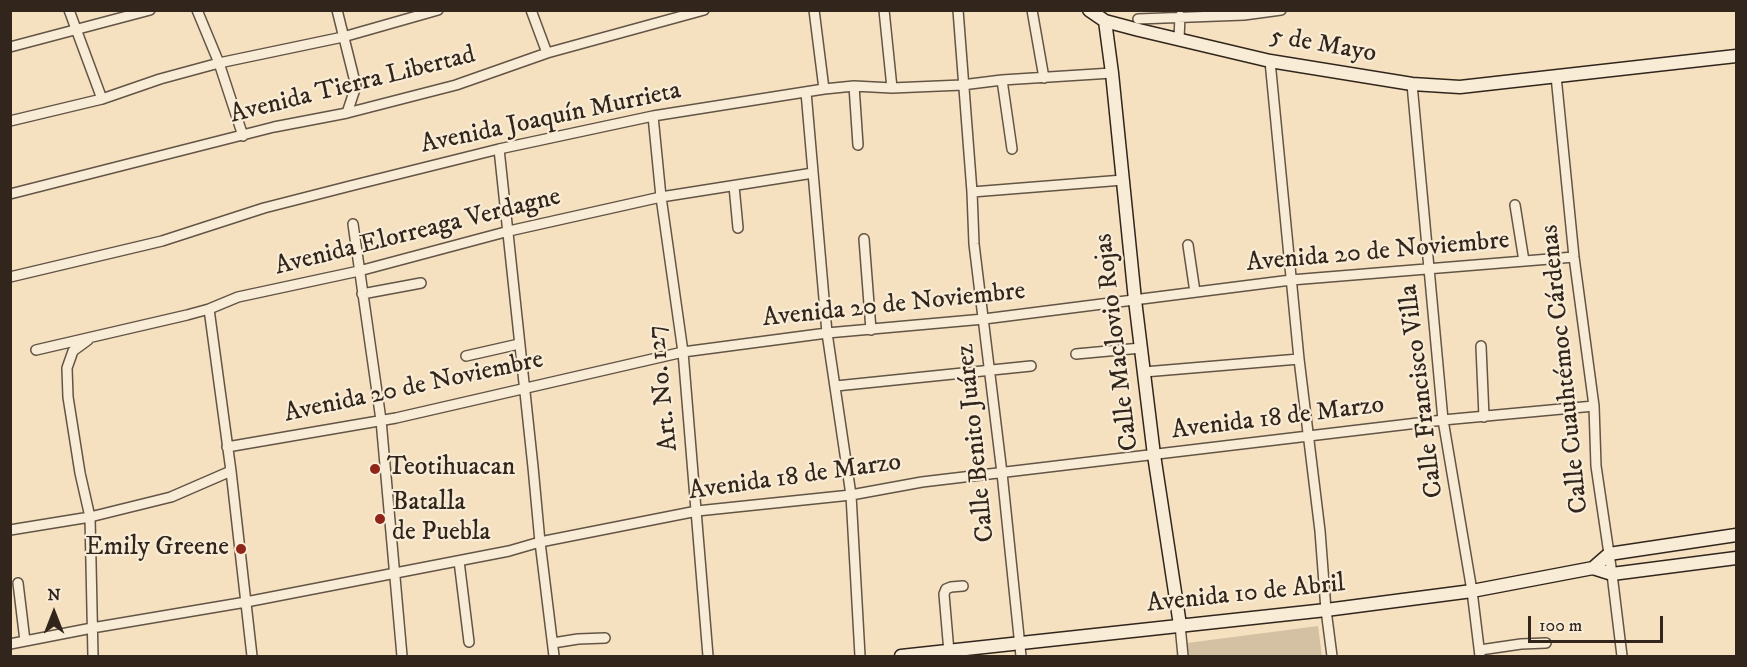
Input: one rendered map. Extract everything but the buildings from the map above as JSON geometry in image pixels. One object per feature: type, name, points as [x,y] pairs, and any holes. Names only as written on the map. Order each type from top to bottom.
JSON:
[{"type":"street","points":[[69,10],[102,99]]},
{"type":"street","points":[[10,47],[150,10]]},
{"type":"street","points":[[197,10],[219,63],[243,136]]},
{"type":"street","points":[[337,10],[356,86],[347,113]]},
{"type":"street","points":[[10,121],[102,99],[160,79],[219,63],[343,37],[438,10]]},
{"type":"street","points":[[531,10],[547,53]]},
{"type":"street","name":"Avenida Tierra Libertad","points":[[10,194],[274,127],[347,113],[456,85],[547,53],[704,10]]},
{"type":"street","points":[[814,10],[824,89]]},
{"type":"street","points":[[884,10],[892,88]]},
{"type":"street","name":"Calle Benito Juárez","points":[[958,10],[974,244],[1002,473],[1020,651]]},
{"type":"street","points":[[1032,10],[1044,78]]},
{"type":"street","name":"5 de Mayo","points":[[1089,10],[1105,21],[1138,20],[1179,39],[1270,61],[1412,84],[1460,87],[1737,56]]},
{"type":"street","points":[[1138,20],[1180,16],[1245,15],[1281,10]]},
{"type":"street","points":[[1179,39],[1180,16]]},
{"type":"street","name":"Calle Maclovio Rojas","points":[[1105,21],[1154,455],[1184,657]]},
{"type":"street","points":[[1270,61],[1307,436],[1320,531],[1332,657]]},
{"type":"street","name":"Avenida Joaquín Murrieta","points":[[10,277],[162,241],[264,208],[499,149],[653,116],[854,86],[892,88],[962,85],[1112,73]]},
{"type":"street","name":"Calle Cuauhtémoc Cárdenas","points":[[1556,75],[1574,257],[1594,406],[1596,466],[1622,657]]},
{"type":"street","points":[[1002,80],[1012,149]]},
{"type":"street","name":"Calle Francisco Villa","points":[[1412,84],[1443,420],[1472,591],[1480,653]]},
{"type":"street","points":[[854,86],[858,145]]},
{"type":"street","points":[[806,92],[827,333],[851,495],[860,657]]},
{"type":"street","name":"Art. No. 127","points":[[653,116],[661,197],[683,352],[708,657]]},
{"type":"street","points":[[499,149],[554,657]]},
{"type":"street","name":"Avenida Elorreaga Verdagne","points":[[36,350],[209,309],[238,297],[359,272],[509,231],[661,197],[813,174]]},
{"type":"street","points":[[972,192],[1122,180]]},
{"type":"street","points":[[734,186],[738,228]]},
{"type":"street","points":[[1515,205],[1524,261]]},
{"type":"street","points":[[353,224],[381,420],[402,657]]},
{"type":"street","points":[[864,239],[871,330]]},
{"type":"street","points":[[1188,245],[1195,292]]},
{"type":"street","name":"Avenida 20 de Noviembre","points":[[227,447],[381,420],[683,352],[827,333],[984,319],[1291,280],[1574,257]]},
{"type":"street","points":[[362,294],[421,283]]},
{"type":"street","points":[[209,309],[231,471],[252,657]]},
{"type":"street","points":[[92,336],[73,351],[67,368],[68,397],[80,473],[90,517],[93,657]]},
{"type":"street","points":[[466,356],[519,344]]},
{"type":"street","points":[[1481,346],[1484,417]]},
{"type":"street","points":[[1076,354],[1141,348]]},
{"type":"street","points":[[1144,372],[1299,358]]},
{"type":"street","points":[[836,386],[1031,366]]},
{"type":"street","name":"Avenida 18 de Marzo","points":[[10,644],[459,561],[540,542],[697,511],[851,495],[922,482],[1443,420],[1594,406]]},
{"type":"street","points":[[10,530],[90,517],[171,497],[231,471]]},
{"type":"street","points":[[1593,568],[1609,555],[1737,535]]},
{"type":"street","points":[[1593,568],[1612,574],[1737,558]]},
{"type":"street","points":[[459,561],[469,642]]},
{"type":"street","name":"Avenida 10 de Abril","points":[[901,657],[949,652],[1020,651],[1180,625],[1326,610],[1472,591],[1593,568]]},
{"type":"street","points":[[18,584],[25,641]]},
{"type":"street","points":[[949,652],[944,594],[946,589],[963,586]]},
{"type":"street","points":[[553,643],[605,638]]},
{"type":"street","points":[[1480,653],[1521,644],[1546,643]]},
{"type":"shaded area","points":[[1318,626],[1322,656],[1189,656],[1187,643]]},
{"type":"place","name":"Teotihuacan","points":[[375,469]]},
{"type":"place","name":"Batalla de Puebla","points":[[380,519]]},
{"type":"place","name":"Emily Greene","points":[[241,549]]}]
